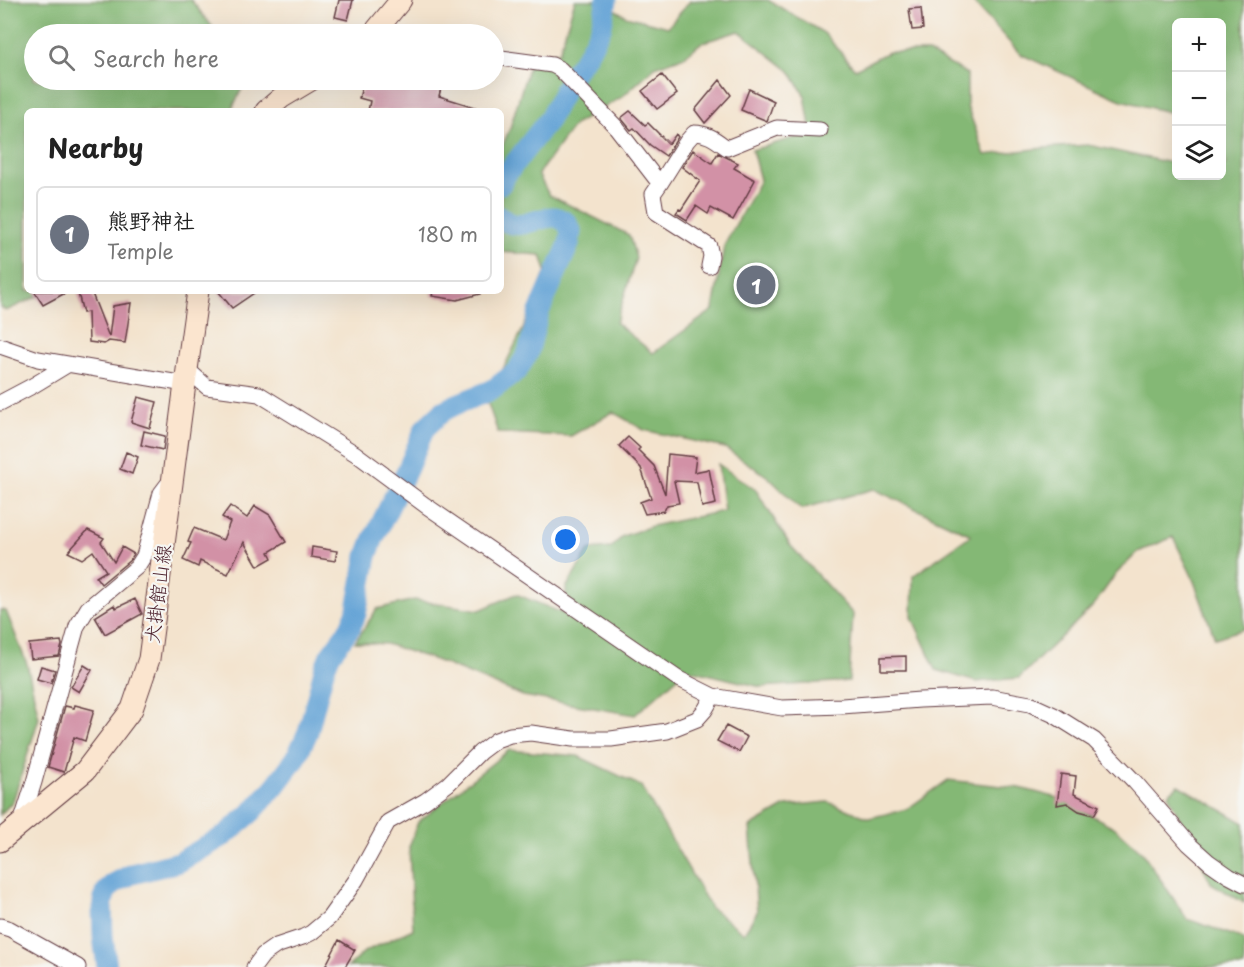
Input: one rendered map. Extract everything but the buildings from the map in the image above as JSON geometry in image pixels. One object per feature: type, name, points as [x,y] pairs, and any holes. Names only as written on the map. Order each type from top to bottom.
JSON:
[{"type":"main road","points":[[381,24],[401,0]]},
{"type":"main road","points":[[269,108],[294,90]]},
{"type":"main road","name":"犬掛館山線","points":[[0,841],[85,771],[132,709],[149,659],[198,294]]},
{"type":"street","points":[[504,58],[552,65],[560,69],[616,127],[660,184]]},
{"type":"street","points":[[709,266],[711,256],[709,246],[656,212],[653,194],[687,141],[694,133],[702,133],[727,148],[777,128],[819,130]]},
{"type":"street","points":[[0,346],[38,359],[67,365],[259,394],[356,454],[425,505],[677,678],[713,696],[782,708],[992,698],[1030,704],[1054,715],[1094,740],[1135,782],[1189,844],[1209,862],[1244,885]]},
{"type":"street","points":[[0,403],[67,365]]},
{"type":"street","points":[[185,384],[207,387]]},
{"type":"street","points":[[20,826],[77,626],[88,608],[137,567],[144,556],[161,494],[172,478]]},
{"type":"street","points":[[254,967],[263,955],[276,946],[303,938],[329,918],[356,880],[387,822],[425,801],[448,784],[480,752],[496,740],[510,735],[531,733],[573,739],[610,739],[667,731],[697,719],[713,696]]},
{"type":"street","points":[[0,926],[10,929],[78,967]]},
{"type":"green space","points":[[0,0],[191,0],[210,24],[24,24],[24,90],[241,90],[232,108],[24,108],[24,294],[43,294],[6,311],[0,307]]},
{"type":"green space","points":[[575,0],[599,0],[626,16],[668,27],[690,1],[768,0],[824,33],[855,69],[888,52],[928,52],[967,74],[967,106],[985,155],[1088,145],[1172,163],[1172,180],[1226,180],[1226,18],[1172,18],[1172,113],[1121,100],[1020,54],[973,2],[956,0],[1244,0],[1244,629],[1215,638],[1192,576],[1173,537],[1138,552],[1116,574],[1093,606],[1019,678],[976,682],[936,670],[912,617],[913,576],[971,535],[874,489],[801,509],[768,477],[725,448],[644,430],[613,412],[571,436],[498,433],[487,401],[523,329],[546,271],[541,255],[504,252],[504,142],[532,55],[559,52]],"holes":[[[739,31],[790,71],[805,96],[811,133],[752,150],[760,180],[724,246],[713,310],[653,353],[616,323],[636,258],[629,235],[549,195],[538,174],[574,125],[622,97],[655,67],[685,56],[701,43]]]},
{"type":"green space","points":[[718,464],[756,490],[790,545],[853,614],[849,681],[761,687],[687,669],[635,715],[523,696],[435,660],[386,644],[355,642],[377,609],[414,600],[480,610],[516,594],[567,615],[566,588],[589,550],[611,548],[623,536],[652,526],[724,511]]},
{"type":"green space","points":[[0,610],[6,611],[27,664],[39,718],[13,801],[0,815]]},
{"type":"green space","points":[[509,750],[578,756],[641,786],[711,908],[744,933],[757,912],[750,827],[786,806],[828,802],[869,818],[907,809],[948,780],[1020,788],[1058,798],[1114,827],[1143,853],[1187,919],[1244,939],[1244,967],[348,967],[364,952],[413,929],[409,847],[418,822]]},
{"type":"green space","points":[[1179,785],[1244,823],[1244,903],[1211,883],[1168,794]]},
{"type":"waterway","points":[[504,177],[549,119],[572,75],[588,53],[601,28],[607,0]]},
{"type":"waterway","points":[[107,967],[102,908],[105,893],[113,884],[132,874],[179,862],[224,836],[252,812],[275,786],[296,758],[308,732],[330,655],[350,628],[356,614],[367,556],[373,540],[425,428],[443,411],[492,390],[517,371],[528,353],[539,312],[569,244],[571,231],[567,223],[556,217],[519,224],[504,220]]},
{"type":"place","name":"熊野神社","points":[[756,285]]}]
